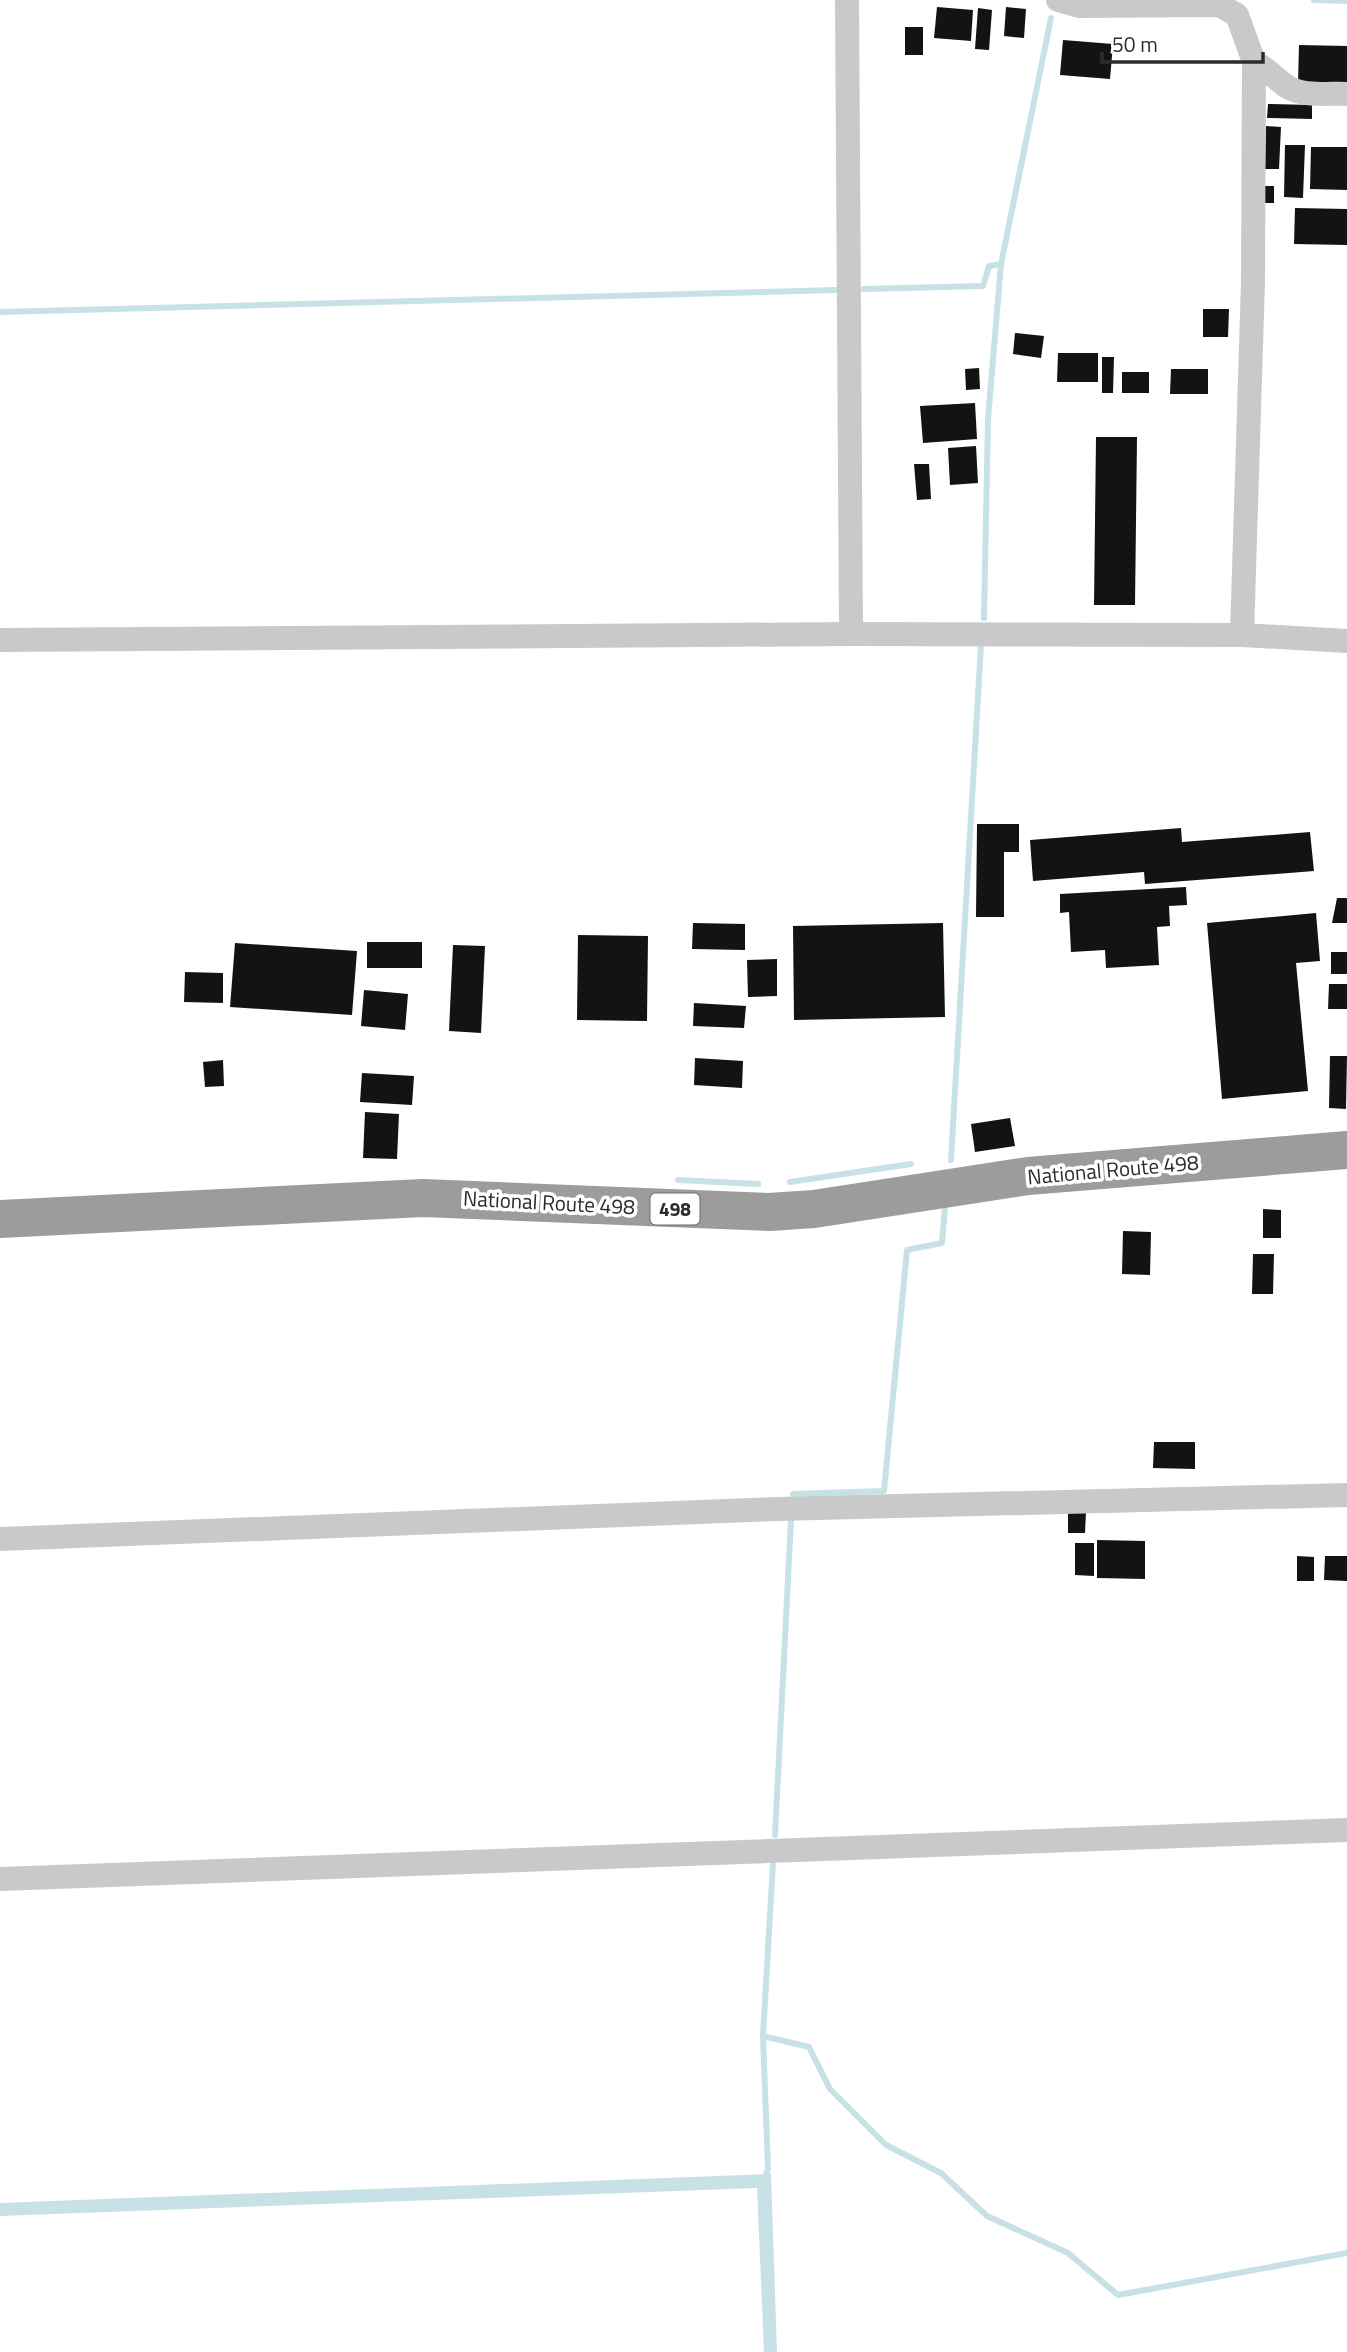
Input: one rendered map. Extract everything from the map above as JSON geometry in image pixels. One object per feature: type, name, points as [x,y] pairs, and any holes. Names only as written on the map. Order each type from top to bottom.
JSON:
[{"type":"highway","name":"National Route 498","points":[[0,1219],[423,1198],[769,1212],[814,1209],[1028,1176],[1347,1150]]},
{"type":"street","points":[[847,0],[851,634]]},
{"type":"street","points":[[1058,0],[1079,6],[1219,5],[1237,15],[1254,62],[1253,282],[1242,635]]},
{"type":"street","points":[[1254,62],[1269,69],[1286,86],[1300,92],[1347,94]]},
{"type":"street","points":[[0,640],[851,634],[1242,635],[1347,641]]},
{"type":"street","points":[[0,1539],[777,1508],[1347,1495]]},
{"type":"street","points":[[0,1879],[1347,1830]]},
{"type":"water","points":[[771,2174],[777,2352],[764,2352],[757,2188],[0,2216],[0,2203]]},
{"type":"building","points":[[937,7],[973,10],[971,41],[934,38]]},
{"type":"building","points":[[1006,7],[1026,9],[1024,38],[1004,36]]},
{"type":"building","points":[[978,8],[992,10],[989,50],[975,49]]},
{"type":"building","points":[[905,27],[923,27],[923,55],[905,55]]},
{"type":"building","points":[[1063,40],[1113,44],[1110,79],[1060,75]]},
{"type":"building","points":[[1299,45],[1347,46],[1347,84],[1298,83]]},
{"type":"building","points":[[1268,104],[1312,105],[1312,119],[1267,118]]},
{"type":"building","points":[[1266,126],[1281,127],[1279,169],[1265,169]]},
{"type":"building","points":[[1285,145],[1305,145],[1303,198],[1284,197]]},
{"type":"building","points":[[1311,147],[1347,147],[1347,190],[1310,189]]},
{"type":"building","points":[[1262,186],[1274,186],[1274,203],[1262,203]]},
{"type":"building","points":[[1295,208],[1347,209],[1347,245],[1294,244]]},
{"type":"building","points":[[1203,309],[1229,309],[1228,337],[1203,337]]},
{"type":"building","points":[[1015,333],[1044,336],[1041,358],[1013,354]]},
{"type":"building","points":[[1058,353],[1098,353],[1098,382],[1057,382]]},
{"type":"building","points":[[1102,357],[1114,357],[1113,393],[1102,393]]},
{"type":"building","points":[[979,368],[980,389],[966,390],[965,369]]},
{"type":"building","points":[[1171,369],[1208,369],[1208,394],[1170,394]]},
{"type":"building","points":[[1122,372],[1149,372],[1149,393],[1122,393]]},
{"type":"building","points":[[975,403],[977,439],[923,443],[920,406]]},
{"type":"building","points":[[1096,437],[1137,437],[1135,605],[1094,605]]},
{"type":"building","points":[[976,446],[978,483],[950,485],[948,448]]},
{"type":"building","points":[[914,464],[929,464],[931,499],[917,500]]},
{"type":"building","points":[[977,824],[1019,824],[1019,852],[1004,852],[1004,917],[976,917]]},
{"type":"building","points":[[1181,828],[1182,842],[1310,832],[1314,871],[1145,884],[1144,872],[1033,881],[1030,840]]},
{"type":"building","points":[[1186,887],[1187,905],[1169,906],[1170,926],[1157,927],[1159,965],[1106,968],[1105,950],[1071,952],[1069,912],[1060,913],[1060,894]]},
{"type":"building","points":[[1337,898],[1347,898],[1347,923],[1332,923]]},
{"type":"building","points":[[1316,913],[1320,961],[1296,963],[1308,1091],[1222,1099],[1207,923]]},
{"type":"building","points":[[693,923],[745,924],[745,950],[692,949]]},
{"type":"building","points":[[943,923],[945,1017],[794,1020],[793,926]]},
{"type":"building","points":[[578,935],[648,936],[647,1021],[577,1020]]},
{"type":"building","points":[[367,942],[422,942],[422,968],[367,968]]},
{"type":"building","points":[[235,943],[357,951],[352,1015],[230,1007]]},
{"type":"building","points":[[453,945],[485,946],[481,1033],[449,1031]]},
{"type":"building","points":[[1331,952],[1347,952],[1347,974],[1331,974]]},
{"type":"building","points":[[777,959],[777,996],[748,997],[747,960]]},
{"type":"building","points":[[185,972],[223,973],[223,1003],[184,1002]]},
{"type":"building","points":[[1329,984],[1347,984],[1347,1009],[1328,1009]]},
{"type":"building","points":[[364,990],[408,994],[405,1030],[361,1026]]},
{"type":"building","points":[[694,1003],[746,1006],[744,1028],[693,1026]]},
{"type":"building","points":[[1330,1056],[1347,1056],[1346,1109],[1329,1108]]},
{"type":"building","points":[[695,1058],[743,1061],[742,1088],[694,1085]]},
{"type":"building","points":[[223,1060],[224,1086],[205,1087],[203,1062]]},
{"type":"building","points":[[362,1073],[414,1076],[412,1105],[360,1102]]},
{"type":"building","points":[[365,1112],[399,1114],[397,1159],[363,1158]]},
{"type":"building","points":[[1010,1118],[1015,1146],[975,1152],[971,1124]]},
{"type":"building","points":[[1263,1209],[1281,1210],[1281,1238],[1263,1238]]},
{"type":"building","points":[[1123,1231],[1151,1232],[1150,1275],[1122,1274]]},
{"type":"building","points":[[1253,1254],[1274,1254],[1273,1294],[1252,1294]]},
{"type":"building","points":[[1154,1442],[1195,1442],[1195,1469],[1153,1468]]},
{"type":"building","points":[[1068,1512],[1086,1512],[1085,1533],[1068,1533]]},
{"type":"building","points":[[1097,1540],[1145,1541],[1145,1579],[1097,1578]]},
{"type":"building","points":[[1075,1543],[1094,1543],[1094,1576],[1075,1575]]},
{"type":"building","points":[[1297,1556],[1314,1557],[1314,1581],[1297,1581]]},
{"type":"building","points":[[1325,1556],[1347,1556],[1347,1581],[1324,1580]]},
{"type":"waterway","points":[[1314,0],[1347,1]]},
{"type":"waterway","points":[[984,618],[988,419],[1001,264],[1051,18]]},
{"type":"waterway","points":[[864,289],[983,286],[989,266],[1001,264]]},
{"type":"waterway","points":[[0,312],[837,290]]},
{"type":"waterway","points":[[951,1160],[981,645]]},
{"type":"waterway","points":[[790,1182],[911,1164]]},
{"type":"waterway","points":[[678,1180],[758,1184]]},
{"type":"waterway","points":[[793,1494],[884,1491],[907,1250],[942,1243],[945,1207]]},
{"type":"waterway","points":[[775,1835],[791,1520]]},
{"type":"waterway","points":[[764,2182],[768,2169],[763,2036],[773,1863]]},
{"type":"waterway","points":[[763,2036],[809,2047],[830,2089],[886,2145],[941,2173],[987,2216],[1068,2253],[1118,2295],[1347,2253]]}]
